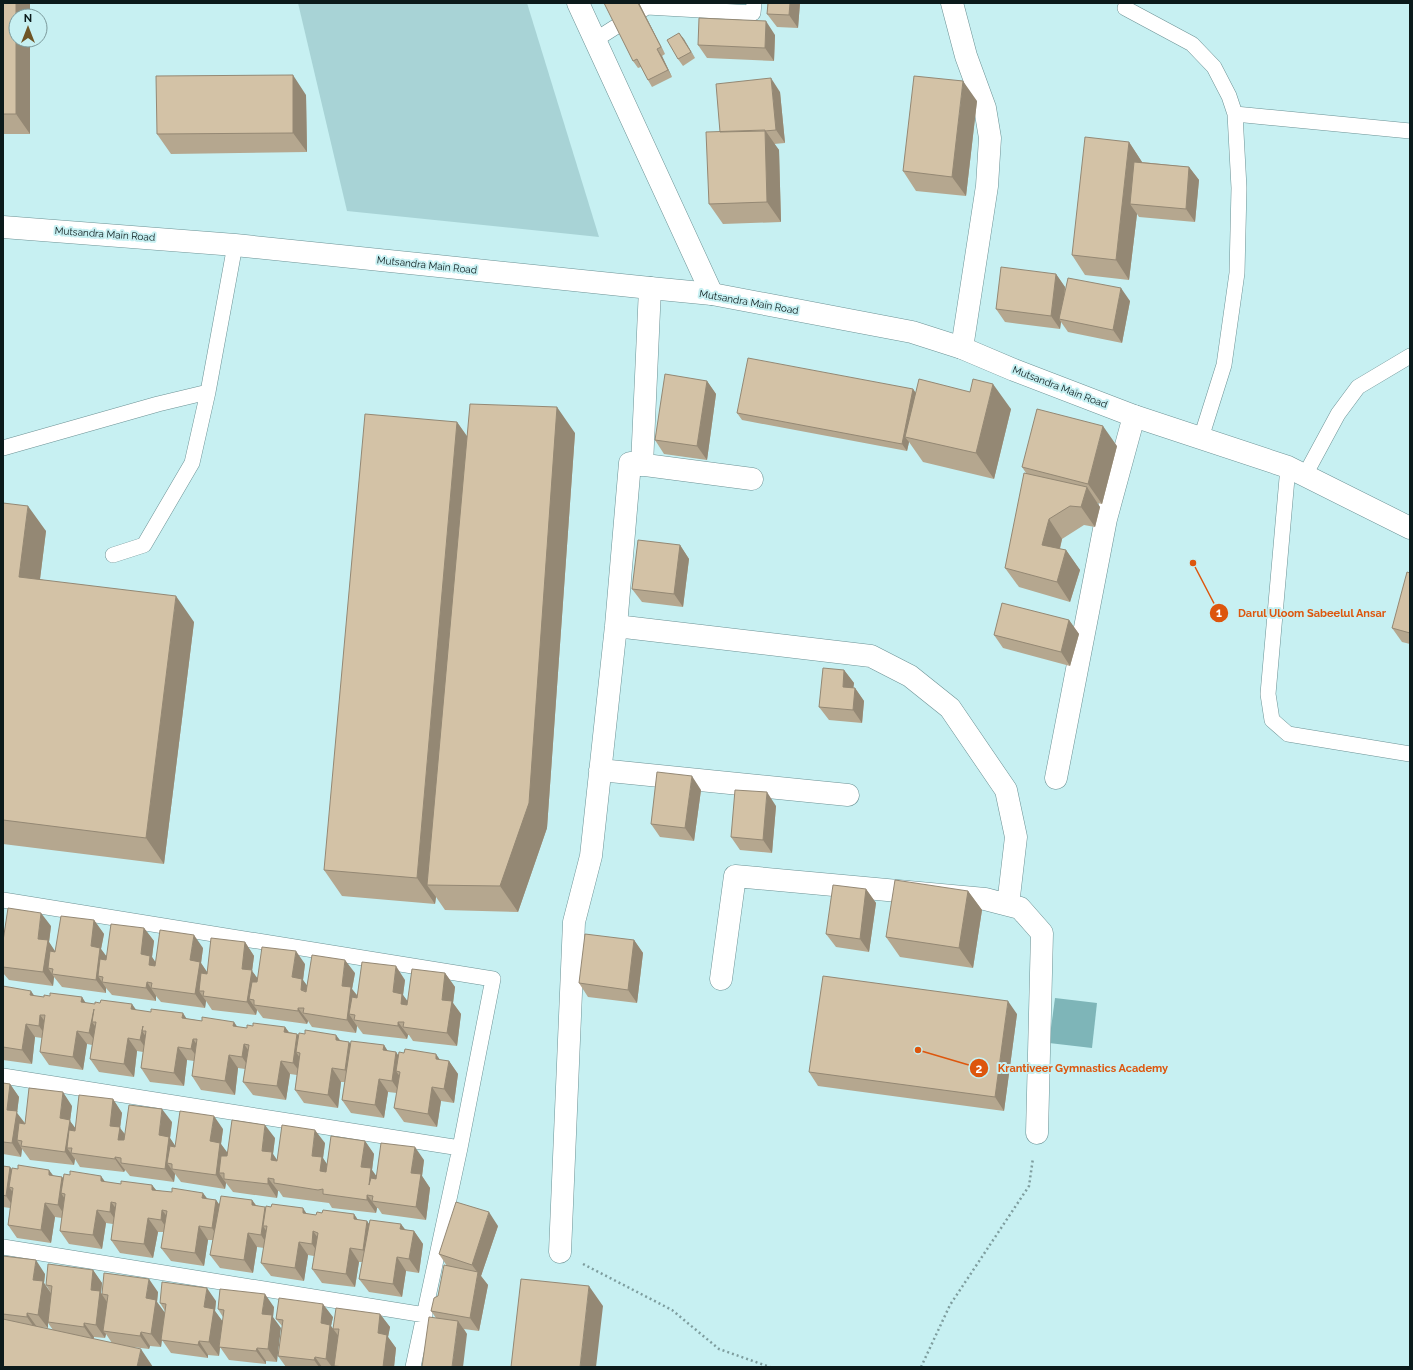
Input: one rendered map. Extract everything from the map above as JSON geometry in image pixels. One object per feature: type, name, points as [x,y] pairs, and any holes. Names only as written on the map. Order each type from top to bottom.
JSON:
[{"type":"street","points":[[578,3],[712,294]]},
{"type":"street","points":[[952,3],[966,56],[985,108],[990,138],[987,186],[962,348]]},
{"type":"street","name":"Mutsandra Main Road","points":[[3,227],[235,245],[712,294],[912,332],[962,348],[1134,416],[1297,471],[1410,528]]},
{"type":"street","points":[[642,465],[650,288]]},
{"type":"street","points":[[1056,778],[1106,520],[1134,416]]},
{"type":"street","points":[[560,1252],[574,922],[591,856],[616,626],[630,463],[752,479]]},
{"type":"street","points":[[616,626],[871,656],[910,676],[950,708],[1006,790],[1016,837],[1008,905]]},
{"type":"street","points":[[600,770],[848,795]]},
{"type":"street","points":[[721,979],[735,876],[985,899],[1020,908],[1042,933],[1037,1133]]},
{"type":"lane","points":[[595,40],[647,5],[753,13],[754,3]]},
{"type":"lane","points":[[1125,8],[1192,44],[1214,67],[1229,96],[1235,114],[1239,188],[1237,273],[1224,365],[1201,438]]},
{"type":"lane","points":[[1235,114],[1410,131]]},
{"type":"lane","points":[[113,555],[144,545],[192,463],[208,392],[235,245]]},
{"type":"lane","points":[[1410,356],[1358,387],[1297,471],[1268,694],[1272,720],[1288,734],[1410,754]]},
{"type":"lane","points":[[3,448],[158,404],[208,392]]},
{"type":"lane","points":[[3,900],[493,979],[460,1148],[413,1367]]},
{"type":"lane","points":[[3,1076],[460,1148]]},
{"type":"lane","points":[[3,1247],[425,1315]]},
{"type":"path","points":[[921,1367],[950,1305],[1029,1186],[1037,1133]]},
{"type":"path","points":[[560,1252],[672,1310],[719,1348],[770,1367]]},
{"type":"shaded area","points":[[298,3],[527,3],[599,237],[347,211]]},
{"type":"shaded area","points":[[1055,998],[1097,1003],[1092,1048],[1049,1043]]},
{"type":"building","points":[[3,3],[16,3],[16,8],[8,8],[8,48],[16,48],[16,114],[3,114]]},
{"type":"building","points":[[604,3],[638,3],[661,47],[657,49],[668,70],[648,80],[637,59],[633,61]]},
{"type":"building","points":[[768,3],[790,3],[789,15],[767,14]]},
{"type":"building","points":[[699,18],[766,21],[765,48],[698,45]]},
{"type":"building","points":[[679,33],[691,52],[678,59],[667,40]]},
{"type":"building","points":[[293,75],[293,133],[157,134],[156,76]]},
{"type":"building","points":[[914,76],[963,81],[952,177],[903,171]]},
{"type":"building","points":[[771,78],[776,130],[720,132],[716,84]]},
{"type":"building","points":[[765,130],[767,202],[709,204],[706,132]]},
{"type":"building","points":[[1085,137],[1129,142],[1116,260],[1072,255]]},
{"type":"building","points":[[1134,162],[1189,167],[1186,209],[1130,204]]},
{"type":"building","points":[[1001,267],[1056,274],[1051,316],[996,309]]},
{"type":"building","points":[[1068,278],[1121,288],[1113,330],[1059,319]]},
{"type":"building","points":[[748,358],[913,389],[902,444],[737,413]]},
{"type":"building","points":[[665,374],[707,381],[697,446],[655,440]]},
{"type":"building","points":[[919,379],[970,392],[973,379],[993,384],[976,453],[905,437]]},
{"type":"building","points":[[470,404],[557,407],[529,803],[500,886],[427,885]]},
{"type":"building","points":[[1037,409],[1103,426],[1088,484],[1022,467]]},
{"type":"building","points":[[365,414],[457,422],[417,878],[324,870]]},
{"type":"building","points":[[1024,473],[1087,487],[1081,507],[1070,506],[1049,519],[1042,545],[1066,550],[1057,582],[1005,568]]},
{"type":"building","points":[[3,503],[28,506],[19,577],[176,596],[146,838],[3,820]]},
{"type":"building","points":[[638,540],[680,545],[674,594],[632,589]]},
{"type":"building","points":[[1407,572],[1410,573],[1410,633],[1392,628]]},
{"type":"building","points":[[1002,603],[1069,620],[1061,652],[994,635]]},
{"type":"building","points":[[823,668],[844,670],[843,687],[855,688],[853,710],[819,707]]},
{"type":"building","points":[[657,772],[692,776],[685,828],[651,824]]},
{"type":"building","points":[[735,790],[767,792],[763,840],[731,837]]},
{"type":"building","points":[[895,880],[968,891],[959,948],[886,937]]},
{"type":"building","points":[[833,885],[866,889],[860,939],[826,934]]},
{"type":"building","points":[[8,908],[41,913],[38,939],[48,940],[43,972],[3,967],[3,941]]},
{"type":"building","points":[[61,916],[94,920],[91,946],[100,948],[96,980],[52,974],[53,969],[48,968],[50,951],[55,952]]},
{"type":"building","points":[[111,924],[144,928],[141,954],[150,956],[149,965],[155,966],[160,930],[194,935],[190,960],[200,962],[195,994],[151,988],[152,983],[147,982],[146,988],[102,982],[103,977],[98,976],[100,959],[106,960]]},
{"type":"building","points":[[585,934],[634,940],[628,990],[579,983]]},
{"type":"building","points":[[211,938],[245,942],[242,969],[252,970],[247,1002],[203,996],[204,991],[199,991],[201,973],[207,974]]},
{"type":"building","points":[[262,947],[296,951],[292,977],[302,979],[301,990],[306,992],[312,955],[345,960],[342,986],[351,987],[347,1020],[303,1013],[304,1008],[298,1008],[298,1011],[254,1005],[254,1000],[249,999],[252,982],[257,982]]},
{"type":"building","points":[[362,962],[396,966],[393,992],[402,994],[401,1004],[407,1005],[412,969],[445,973],[442,1000],[452,1001],[447,1033],[403,1027],[404,1022],[398,1022],[398,1026],[354,1020],[355,1015],[349,1014],[352,997],[357,998]]},
{"type":"building","points":[[823,976],[1008,1001],[995,1097],[809,1072]]},
{"type":"building","points":[[3,986],[31,991],[30,995],[44,997],[44,995],[50,996],[50,993],[82,997],[81,1002],[95,1004],[95,1002],[100,1003],[101,1000],[132,1004],[131,1009],[151,1012],[151,1009],[183,1013],[182,1018],[202,1021],[202,1017],[234,1022],[233,1026],[247,1028],[247,1025],[253,1026],[253,1023],[285,1027],[284,1032],[297,1034],[293,1063],[281,1061],[277,1086],[243,1082],[249,1045],[244,1044],[242,1057],[229,1055],[225,1081],[192,1076],[197,1039],[193,1039],[191,1049],[178,1047],[174,1073],[141,1068],[146,1031],[142,1031],[143,1026],[140,1040],[128,1038],[124,1064],[90,1059],[96,1022],[92,1022],[94,1009],[89,1033],[77,1031],[73,1057],[40,1052],[45,1015],[40,1015],[39,1026],[26,1024],[22,1050],[3,1047]]},
{"type":"building","points":[[305,1030],[336,1035],[336,1040],[349,1042],[345,1070],[332,1068],[328,1095],[295,1090],[300,1053],[296,1052],[299,1033],[305,1034]]},
{"type":"building","points":[[351,1041],[384,1045],[383,1050],[396,1052],[392,1081],[379,1079],[375,1105],[342,1100]]},
{"type":"building","points":[[405,1049],[436,1054],[436,1059],[449,1061],[444,1089],[432,1087],[428,1114],[394,1108],[400,1072],[396,1071],[399,1052],[404,1053]]},
{"type":"building","points":[[3,1083],[10,1084],[7,1110],[17,1111],[12,1143],[3,1142]]},
{"type":"building","points":[[29,1088],[63,1092],[60,1118],[70,1120],[65,1152],[21,1146],[22,1141],[17,1140],[19,1123],[25,1124]]},
{"type":"building","points":[[79,1095],[113,1099],[110,1126],[120,1127],[118,1140],[124,1140],[129,1105],[162,1109],[159,1135],[169,1137],[165,1169],[121,1163],[121,1158],[115,1157],[115,1159],[71,1153],[72,1148],[67,1148],[69,1130],[75,1131]]},
{"type":"building","points":[[180,1111],[214,1116],[210,1141],[220,1143],[216,1175],[172,1169],[172,1164],[167,1163],[170,1146],[175,1147]]},
{"type":"building","points":[[232,1120],[265,1125],[262,1151],[272,1152],[271,1160],[277,1161],[282,1125],[315,1130],[312,1156],[322,1157],[320,1171],[326,1172],[331,1136],[365,1141],[361,1167],[371,1168],[369,1185],[371,1178],[376,1179],[381,1143],[415,1147],[411,1173],[421,1174],[416,1207],[372,1201],[373,1196],[367,1195],[367,1200],[323,1194],[323,1189],[318,1190],[274,1183],[274,1179],[268,1178],[268,1184],[224,1179],[224,1173],[219,1173],[221,1156],[227,1156]]},
{"type":"building","points":[[18,1165],[49,1170],[49,1175],[62,1177],[58,1205],[45,1203],[41,1230],[8,1225],[13,1188],[9,1187],[12,1168],[18,1169]]},
{"type":"building","points":[[3,1166],[10,1167],[6,1196],[3,1195]]},
{"type":"building","points":[[70,1171],[101,1176],[101,1181],[121,1184],[121,1181],[152,1185],[152,1190],[172,1192],[172,1188],[203,1193],[202,1198],[216,1200],[212,1228],[199,1226],[195,1253],[161,1248],[167,1211],[162,1210],[161,1220],[148,1218],[144,1244],[111,1240],[116,1203],[111,1202],[110,1212],[97,1210],[93,1235],[60,1231],[65,1194],[61,1193],[64,1174],[70,1175]]},
{"type":"building","points":[[221,1196],[252,1200],[252,1205],[265,1207],[261,1235],[248,1233],[244,1260],[210,1255]]},
{"type":"building","points":[[456,1202],[489,1212],[472,1265],[439,1254]]},
{"type":"building","points":[[272,1204],[303,1208],[303,1213],[316,1215],[317,1212],[322,1213],[323,1210],[354,1214],[354,1219],[367,1221],[363,1250],[350,1248],[346,1274],[312,1269],[318,1233],[313,1231],[312,1244],[299,1242],[295,1268],[261,1263],[267,1226],[263,1226],[266,1206],[271,1207]]},
{"type":"building","points":[[370,1220],[401,1224],[400,1229],[414,1231],[409,1259],[397,1257],[393,1284],[359,1279]]},
{"type":"building","points":[[3,1256],[36,1260],[33,1280],[43,1281],[38,1315],[27,1313],[27,1317],[3,1314]]},
{"type":"building","points":[[48,1264],[93,1270],[91,1290],[100,1291],[96,1325],[84,1323],[84,1327],[48,1322],[52,1286],[46,1285]]},
{"type":"building","points":[[444,1265],[478,1272],[470,1318],[431,1311],[434,1298],[438,1296]]},
{"type":"building","points":[[104,1273],[149,1279],[146,1298],[156,1300],[151,1334],[141,1332],[140,1336],[103,1331],[108,1295],[102,1294]]},
{"type":"building","points":[[521,1279],[589,1286],[580,1367],[511,1367]]},
{"type":"building","points":[[162,1282],[207,1288],[204,1307],[214,1309],[209,1342],[199,1341],[198,1345],[161,1340],[166,1304],[160,1303]]},
{"type":"building","points":[[220,1289],[265,1294],[262,1314],[272,1315],[268,1349],[257,1348],[256,1351],[219,1347],[224,1310],[218,1309]]},
{"type":"building","points":[[279,1298],[323,1304],[321,1323],[330,1325],[326,1359],[315,1357],[314,1360],[278,1356],[283,1320],[276,1319]]},
{"type":"building","points":[[336,1308],[380,1314],[378,1333],[387,1335],[383,1367],[334,1366],[339,1329],[333,1329]]},
{"type":"building","points":[[429,1317],[458,1321],[452,1367],[422,1367]]},
{"type":"building","points":[[3,1319],[141,1349],[137,1367],[3,1367]]},
{"type":"place","name":"Darul Uloom Sabeelul Ansar","points":[[1193,563]]},
{"type":"place","name":"Krantiveer Gymnastics Academy","points":[[918,1050]]}]
